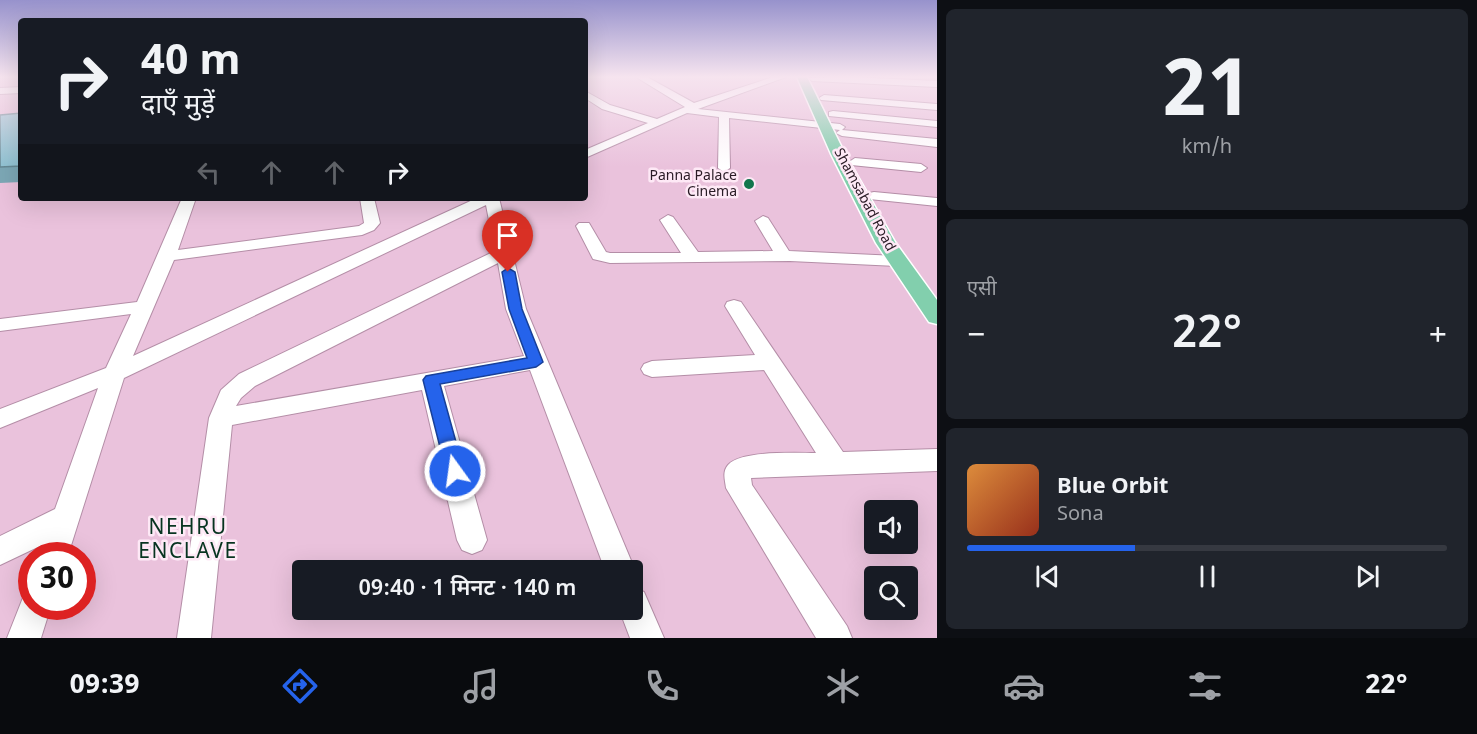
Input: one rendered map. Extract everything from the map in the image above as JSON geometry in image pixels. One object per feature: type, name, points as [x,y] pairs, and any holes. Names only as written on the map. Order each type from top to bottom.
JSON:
[{"type":"main road","name":"Shamsabad Road","points":[[824,107],[874,196],[915,263],[937,291]]},
{"type":"main road","name":"Shamsabad Road","points":[[828,107],[851,180],[897,261],[937,317]]},
{"type":"street","points":[[686,107],[724,115],[835,125],[937,143]]},
{"type":"street","points":[[588,153],[695,107]]},
{"type":"street","points":[[598,108],[656,122]]},
{"type":"street","points":[[724,115],[724,168]]},
{"type":"street","points":[[835,125],[937,124]]},
{"type":"street","points":[[855,162],[921,168]]},
{"type":"street","points":[[874,196],[937,202]]},
{"type":"street","points":[[58,542],[115,373],[167,256],[188,201]]},
{"type":"street","points":[[167,256],[362,230],[372,223],[368,201]]},
{"type":"street","points":[[0,419],[115,373],[458,205],[477,201]]},
{"type":"street","points":[[492,201],[516,309],[616,560]]},
{"type":"street","points":[[668,220],[694,259]]},
{"type":"street","points":[[763,221],[783,255]]},
{"type":"street","points":[[584,226],[603,257],[694,259],[783,255],[897,261]]},
{"type":"street","points":[[194,638],[221,418],[224,404],[232,390],[247,380],[505,253]]},
{"type":"street","points":[[734,306],[836,463]]},
{"type":"street","points":[[0,326],[144,307]]},
{"type":"street","points":[[221,418],[536,362]]},
{"type":"street","points":[[652,369],[769,362]]},
{"type":"street","points":[[431,380],[472,540]]},
{"type":"street","points":[[835,638],[740,488],[737,473],[744,468],[765,465],[937,460]]},
{"type":"street","points":[[0,551],[67,517]]},
{"type":"street","points":[[24,638],[31,620]]},
{"type":"street","points":[[640,620],[647,638]]},
{"type":"building","points":[[18,113],[18,166],[0,167],[0,115]]},
{"type":"place","name":"Panna Palace Cinema","points":[[749,184]]},
{"type":"district","name":"NEHRU ENCLAVE","points":[[188,541]]},
{"type":"route","points":[[455,471],[431,380],[536,362],[516,309],[508,272]]}]
